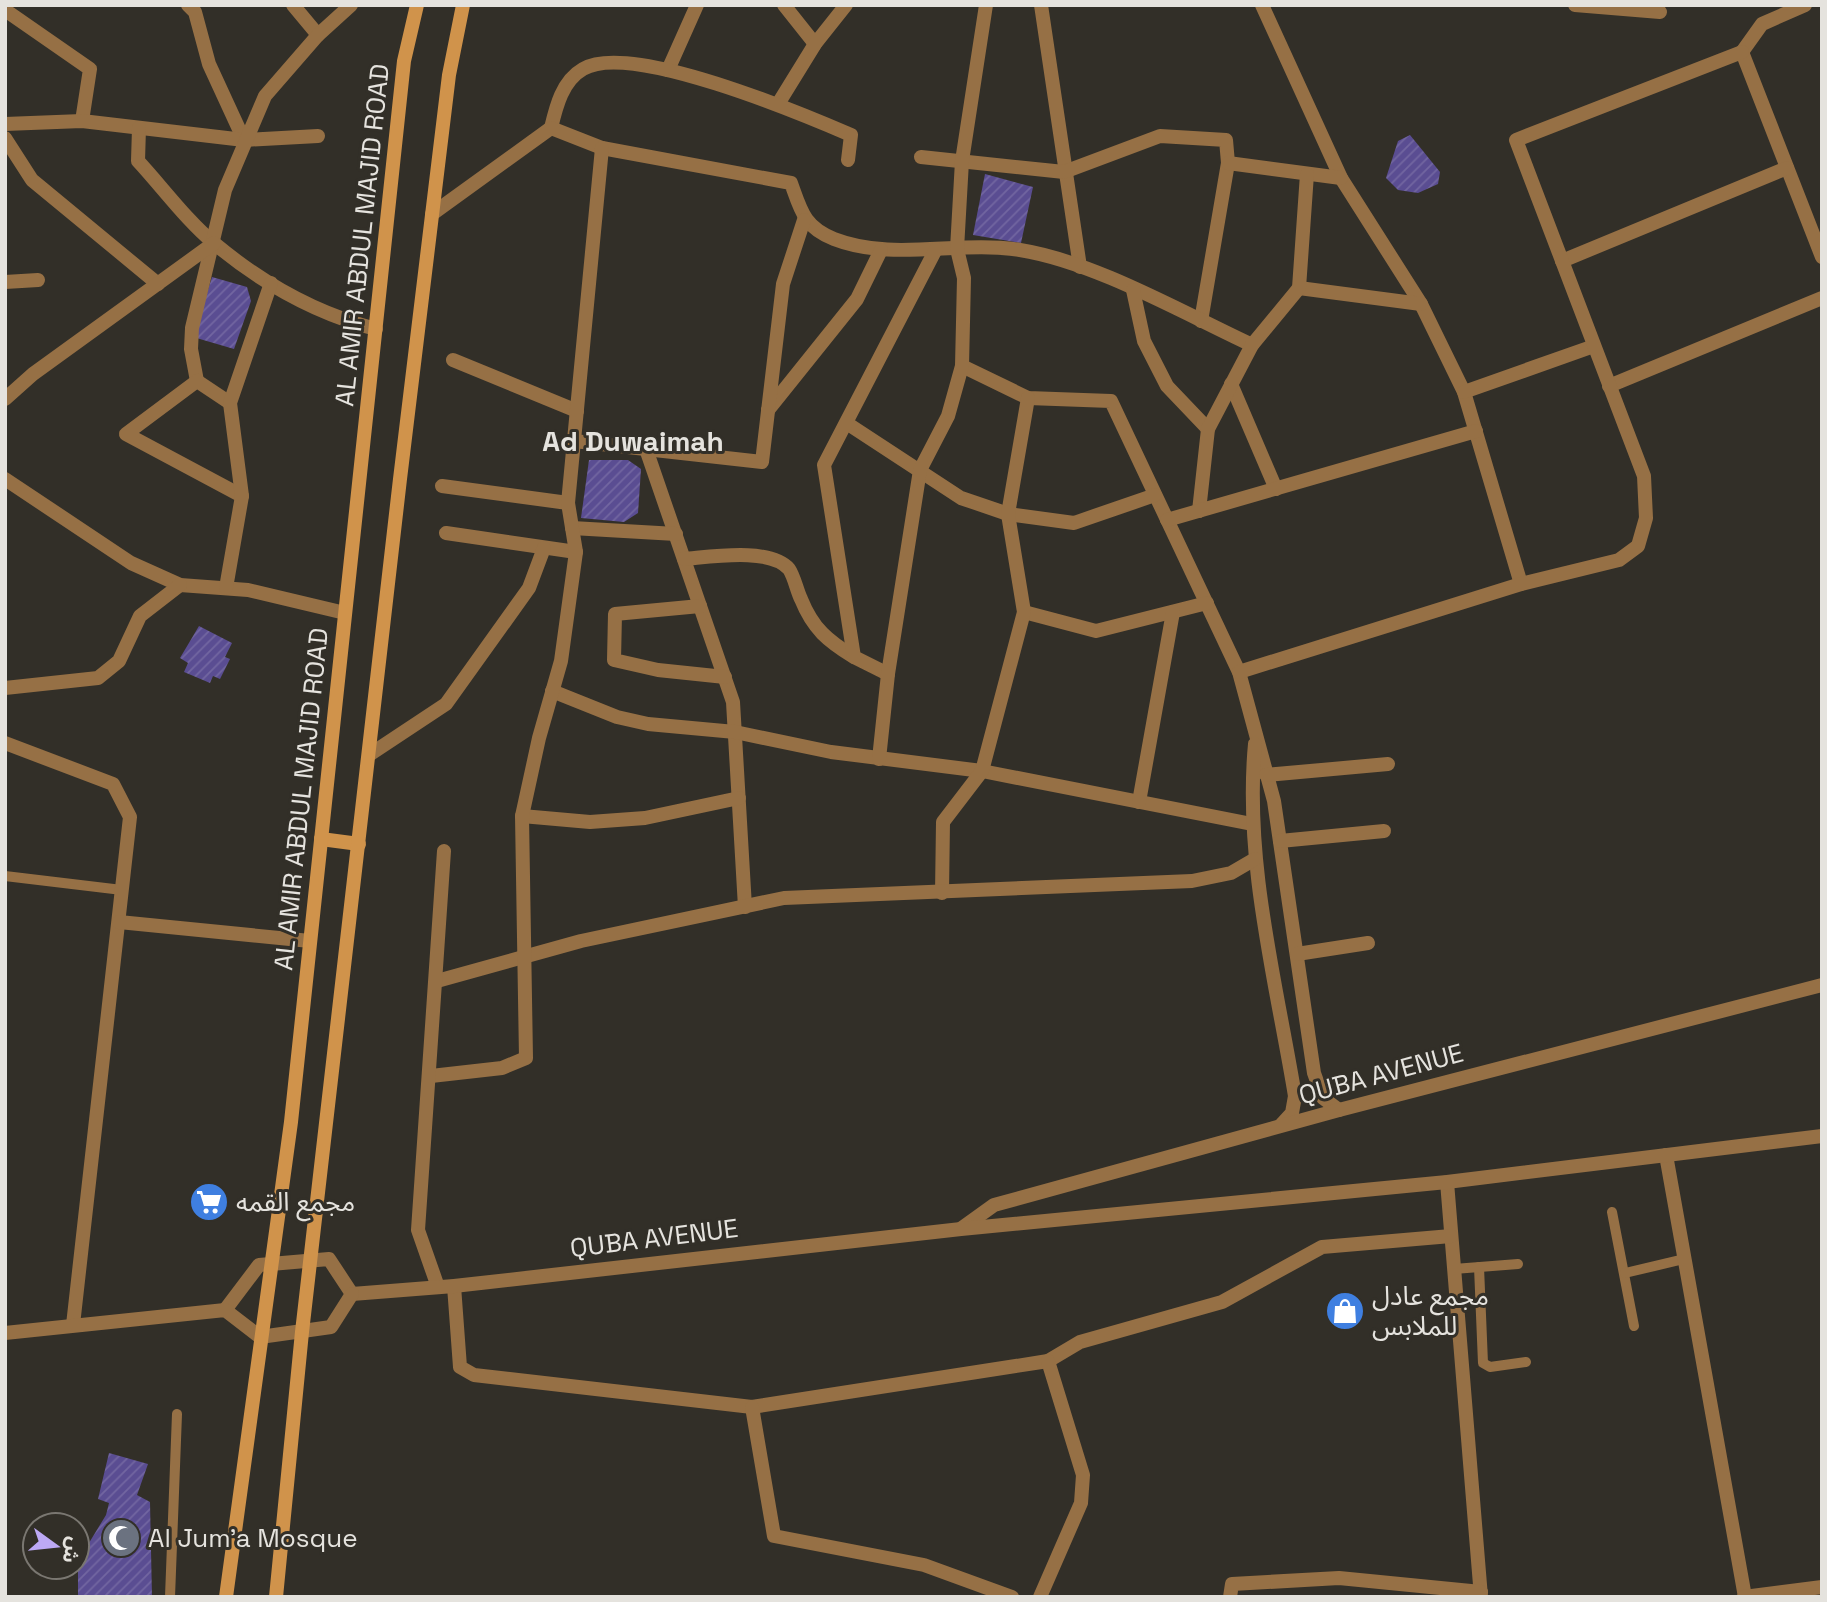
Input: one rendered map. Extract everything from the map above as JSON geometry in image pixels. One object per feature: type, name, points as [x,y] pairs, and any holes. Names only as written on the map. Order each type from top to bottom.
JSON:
[{"type":"main road","name":"AL AMIR ABDUL MAJID ROAD","points":[[226,1597],[260,1337],[278,1225],[404,61],[417,5]]},
{"type":"main road","points":[[275,1597],[310,1260],[432,214],[449,75],[464,5]]},
{"type":"main road","points":[[321,839],[359,844]]},
{"type":"street","points":[[188,5],[195,12],[209,64],[244,140]]},
{"type":"street","points":[[293,5],[318,35]]},
{"type":"street","points":[[230,403],[197,381],[191,349],[200,286],[214,243],[225,190],[265,96],[318,35],[351,5]]},
{"type":"street","points":[[668,70],[697,5]]},
{"type":"street","points":[[784,5],[815,44]]},
{"type":"street","points":[[778,104],[815,44],[846,5]]},
{"type":"street","points":[[879,759],[888,674],[920,470],[948,416],[962,366],[964,278],[957,248],[962,161],[986,5]]},
{"type":"street","points":[[1041,5],[1080,267]]},
{"type":"street","points":[[1269,5],[1263,6],[1341,178],[1421,304],[1464,392],[1521,584]]},
{"type":"street","points":[[1575,5],[1660,12]]},
{"type":"street","points":[[1239,672],[1521,584],[1619,560],[1639,546],[1646,517],[1643,476],[1516,140],[1742,52],[1762,24],[1805,5]]},
{"type":"street","points":[[5,10],[90,69],[82,121]]},
{"type":"street","points":[[1742,52],[1822,257]]},
{"type":"street","points":[[432,214],[551,128],[558,98],[583,69],[608,63],[668,70],[778,104],[851,135],[848,160]]},
{"type":"street","points":[[5,124],[82,121],[244,140],[318,136]]},
{"type":"street","points":[[139,128],[138,161],[214,243],[271,283],[339,320],[376,329]]},
{"type":"street","points":[[551,128],[602,148],[791,183],[804,220],[783,284],[762,462],[574,441]]},
{"type":"street","points":[[921,157],[1064,172],[1160,136],[1226,140],[1228,163],[1201,321]]},
{"type":"street","points":[[5,138],[32,180],[158,284]]},
{"type":"street","points":[[430,1076],[502,1068],[526,1058],[522,816],[561,661],[576,551],[568,503],[602,148]]},
{"type":"street","points":[[1228,163],[1341,178]]},
{"type":"street","points":[[1562,261],[1787,168]]},
{"type":"street","points":[[1199,510],[1208,429],[1252,345],[1299,288],[1307,173]]},
{"type":"street","points":[[804,220],[834,239],[881,250],[1020,250],[1080,267],[1252,345]]},
{"type":"street","points":[[5,399],[33,374],[214,243]]},
{"type":"street","points":[[854,657],[824,465],[848,424],[936,248]]},
{"type":"street","points":[[768,410],[857,299],[881,250]]},
{"type":"street","points":[[5,282],[38,280]]},
{"type":"street","points":[[226,588],[242,496],[230,403],[271,283]]},
{"type":"street","points":[[1299,288],[1421,304]]},
{"type":"street","points":[[1133,290],[1144,341],[1167,386],[1208,429]]},
{"type":"street","points":[[1609,386],[1822,298]]},
{"type":"street","points":[[1464,392],[1594,346]]},
{"type":"street","points":[[453,360],[577,411]]},
{"type":"street","points":[[962,366],[1028,398],[1111,401],[1239,672],[1280,841],[1314,1073],[1322,1098],[1339,1110]]},
{"type":"street","points":[[197,381],[126,433],[242,496]]},
{"type":"street","points":[[1231,384],[1276,489]]},
{"type":"street","points":[[942,893],[943,822],[982,771],[1024,612],[1008,514],[1028,398]]},
{"type":"street","points":[[848,424],[961,498],[1008,514],[1074,523],[1156,495]]},
{"type":"street","points":[[1167,520],[1476,432]]},
{"type":"street","points":[[646,449],[733,702],[744,906]]},
{"type":"street","points":[[5,479],[131,564],[180,585],[248,590],[345,613]]},
{"type":"street","points":[[442,486],[568,503]]},
{"type":"street","points":[[572,528],[676,534]]},
{"type":"street","points":[[446,533],[576,551]]},
{"type":"street","points":[[369,755],[446,704],[529,588],[544,548]]},
{"type":"street","points":[[684,559],[752,555],[773,560],[788,569],[804,606],[823,638],[888,674]]},
{"type":"street","points":[[5,688],[98,678],[119,661],[140,615],[180,585]]},
{"type":"street","points":[[1024,612],[1096,631],[1207,603]]},
{"type":"street","points":[[700,606],[615,614],[614,660],[658,670],[724,677]]},
{"type":"street","points":[[1139,802],[1173,612]]},
{"type":"street","points":[[552,691],[617,717],[687,730],[735,732],[879,759],[982,771],[1252,824]]},
{"type":"street","points":[[1256,735],[1251,781],[1255,859],[1295,1096],[1292,1113],[1280,1126]]},
{"type":"street","points":[[5,743],[113,784],[130,817],[73,1325]]},
{"type":"street","points":[[1266,775],[1388,764]]},
{"type":"street","points":[[522,816],[590,822],[631,819],[738,798]]},
{"type":"street","points":[[1280,841],[1384,831]]},
{"type":"street","points":[[438,1287],[418,1230],[444,851]]},
{"type":"street","points":[[437,981],[524,957],[785,898],[1192,881],[1231,873],[1255,859]]},
{"type":"street","points":[[119,922],[310,941]]},
{"type":"street","points":[[1297,954],[1368,943]]},
{"type":"street","name":"QUBA AVENUE","points":[[961,1229],[993,1205],[1339,1110],[1822,985]]},
{"type":"street","name":"QUBA AVENUE","points":[[352,1294],[454,1286],[961,1229],[1447,1182],[1822,1136]]},
{"type":"street","points":[[1666,1155],[1744,1597],[1822,1587]]},
{"type":"street","points":[[1230,1597],[1232,1584],[1339,1578],[1481,1595],[1447,1182]]},
{"type":"street","points":[[454,1286],[460,1367],[474,1375],[752,1407],[1048,1361],[1080,1342],[1222,1302],[1322,1247],[1451,1236]]},
{"type":"street","points":[[5,1333],[225,1310],[260,1337],[331,1327],[352,1294],[329,1259],[259,1265],[225,1310]]},
{"type":"street","points":[[1040,1597],[1081,1503],[1083,1475],[1048,1361]]},
{"type":"street","points":[[752,1407],[774,1536],[923,1565],[1012,1597]]},
{"type":"lane","points":[[5,876],[122,890]]},
{"type":"lane","points":[[1612,1212],[1634,1326]]},
{"type":"lane","points":[[1625,1273],[1684,1259]]},
{"type":"lane","points":[[1454,1269],[1518,1264]]},
{"type":"lane","points":[[1479,1267],[1483,1363],[1490,1367],[1526,1362]]},
{"type":"lane","points":[[170,1597],[177,1414]]},
{"type":"building","points":[[1410,135],[1440,172],[1438,184],[1418,193],[1398,190],[1386,178],[1398,141]]},
{"type":"building","points":[[985,174],[1033,187],[1021,243],[973,235]]},
{"type":"building","points":[[212,277],[247,287],[251,301],[234,349],[193,337]]},
{"type":"building","points":[[589,460],[628,460],[641,469],[638,513],[624,522],[581,518]]},
{"type":"building","points":[[199,626],[232,643],[225,657],[230,659],[220,679],[213,676],[210,683],[184,672],[188,663],[180,658]]},
{"type":"building","name":"Al Jum'a Mosque","points":[[109,1453],[148,1464],[137,1495],[150,1502],[152,1597],[78,1597],[78,1581],[91,1581],[91,1540],[106,1515],[109,1503],[98,1499]]},
{"type":"place","name":"مجمع القمه","points":[[209,1202]]},
{"type":"place","name":"مجمع عادل للملابس","points":[[1345,1311]]},
{"type":"place","name":"Al Jum'a Mosque","points":[[121,1538]]},
{"type":"district","name":"Ad Duwaimah","points":[[633,441]]}]
